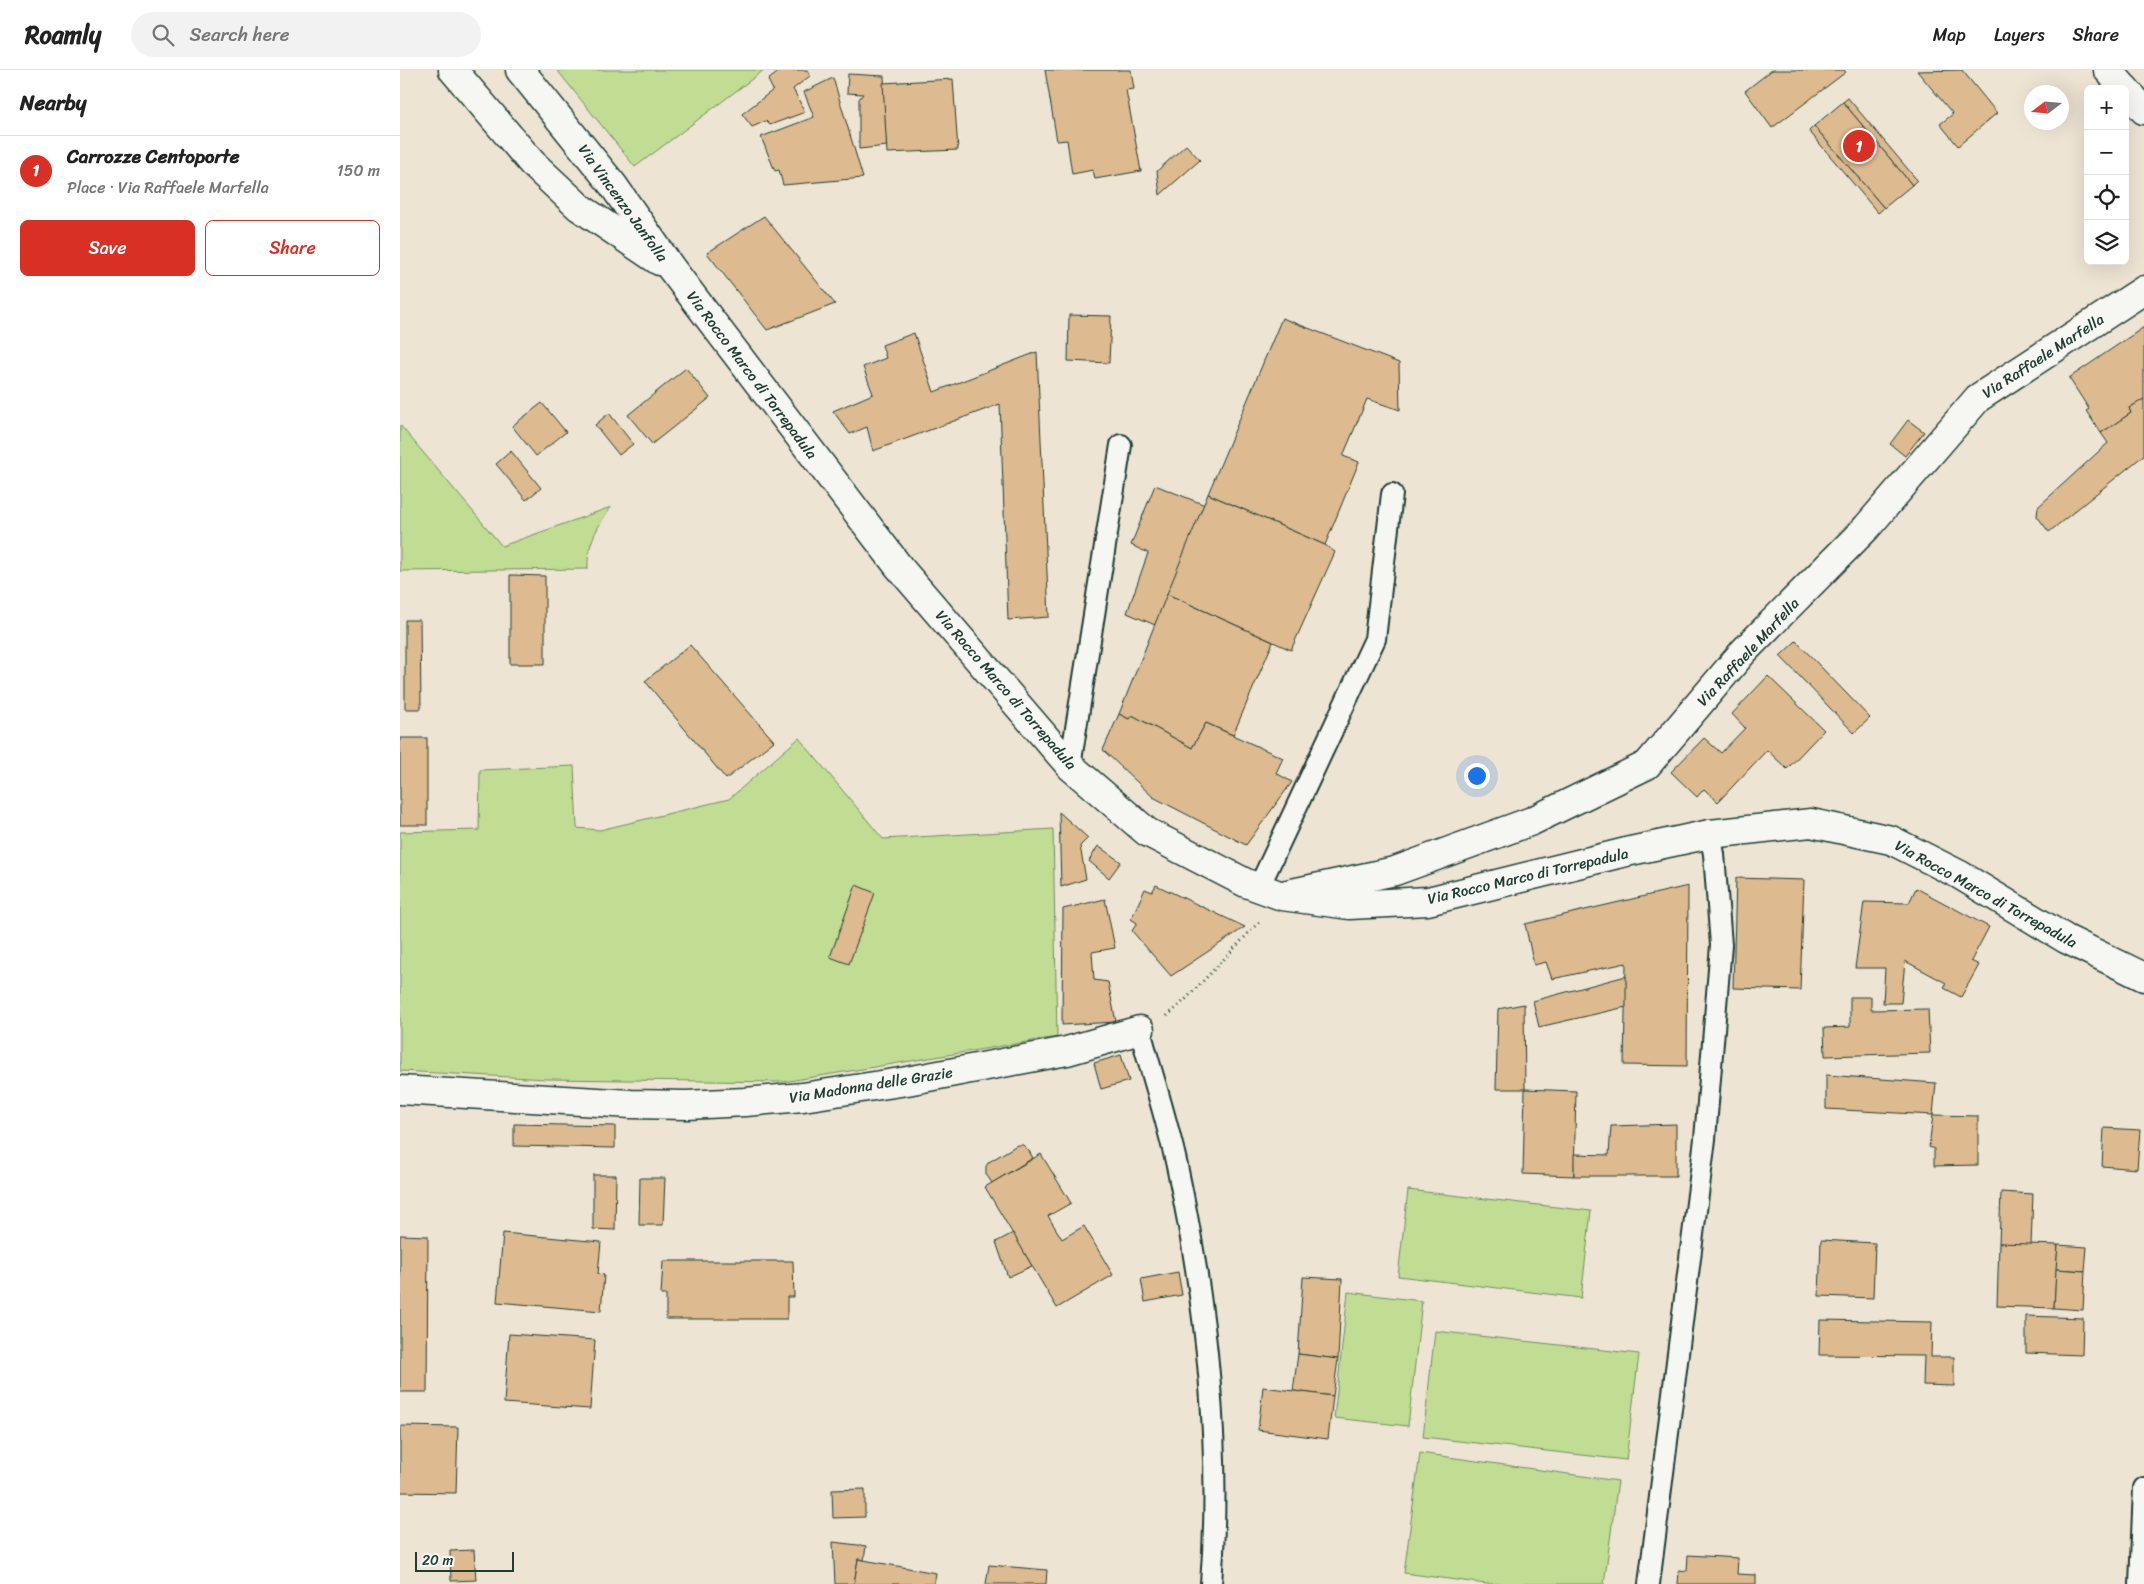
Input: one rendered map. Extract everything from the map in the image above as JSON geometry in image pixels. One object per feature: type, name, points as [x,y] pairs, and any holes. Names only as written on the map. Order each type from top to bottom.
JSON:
[{"type":"main road","points":[[432,70],[493,119]]},
{"type":"main road","name":"Via Vincenzo Janfolla","points":[[453,70],[532,163],[579,207],[671,268]]},
{"type":"main road","name":"Via Vincenzo Janfolla","points":[[520,70],[613,185],[671,268]]},
{"type":"main road","points":[[2108,70],[2121,85]]},
{"type":"main road","points":[[2129,93],[2144,110]]},
{"type":"main road","name":"Via Rocco Marco di Torrepadula","points":[[671,268],[899,567],[1070,766],[1147,832],[1271,891],[1349,905],[1428,901],[1626,852],[1710,834],[1811,823],[1891,840],[1960,875],[2066,940],[2144,977]]},
{"type":"main road","name":"Via Raffaele Marfella","points":[[1271,891],[1404,868],[1532,821],[1647,765],[1744,651],[1867,527],[1978,398],[2144,290]]},
{"type":"main road","name":"Via Madonna delle Grazie","points":[[400,1090],[630,1104],[745,1102],[803,1097],[907,1081],[1067,1051],[1140,1030]]},
{"type":"lane","points":[[1070,766],[1122,445]]},
{"type":"lane","points":[[1271,891],[1375,639],[1392,494]]},
{"type":"lane","points":[[1649,1584],[1705,1139],[1720,955],[1714,854],[1710,834]]},
{"type":"lane","points":[[1140,1030],[1177,1165],[1200,1295],[1213,1424],[1211,1584]]},
{"type":"lane","points":[[2140,1584],[2144,1488]]},
{"type":"path","points":[[1140,1030],[1168,1015],[1242,941],[1271,891]]},
{"type":"green space","points":[[557,70],[764,70],[635,167]]},
{"type":"green space","points":[[400,425],[502,546],[611,507],[591,543],[588,569],[400,571]]},
{"type":"green space","points":[[799,738],[883,839],[1053,829],[1057,1037],[783,1082],[547,1079],[400,1071],[400,832],[479,830],[480,770],[574,766],[577,828],[600,830],[729,799]]},
{"type":"green space","points":[[1408,1190],[1591,1211],[1581,1298],[1398,1276]]},
{"type":"green space","points":[[1348,1292],[1422,1301],[1408,1426],[1334,1418]]},
{"type":"green space","points":[[1435,1331],[1639,1354],[1626,1460],[1423,1437]]},
{"type":"green space","points":[[1420,1453],[1618,1481],[1604,1584],[1486,1584],[1404,1573]]},
{"type":"building","points":[[781,70],[807,70],[810,76],[793,89],[805,112],[770,125],[766,121],[752,127],[742,114],[773,90],[768,80]]},
{"type":"building","points":[[1045,70],[1131,70],[1134,89],[1126,90],[1141,171],[1095,179],[1093,170],[1072,174],[1067,140],[1057,141]]},
{"type":"building","points":[[1772,70],[1844,70],[1846,72],[1772,128],[1745,91]]},
{"type":"building","points":[[1962,70],[1997,113],[1958,146],[1940,124],[1953,114],[1917,71]]},
{"type":"building","points":[[848,74],[884,76],[887,146],[859,149],[859,99],[863,94],[847,93]]},
{"type":"building","points":[[833,78],[863,178],[783,185],[779,170],[775,171],[761,137],[814,117],[804,92]]},
{"type":"building","points":[[953,79],[958,150],[887,153],[883,83]]},
{"type":"building","points":[[1848,98],[1917,180],[1912,185],[1843,102]]},
{"type":"building","points":[[1843,102],[1912,185],[1884,208],[1814,126]]},
{"type":"building","points":[[1814,126],[1884,208],[1878,213],[1809,131]]},
{"type":"building","points":[[1186,145],[1200,160],[1160,195],[1157,171]]},
{"type":"building","points":[[764,216],[835,304],[767,330],[707,253]]},
{"type":"building","points":[[1069,315],[1111,316],[1109,363],[1068,361]]},
{"type":"building","points":[[1282,318],[1399,363],[1400,410],[1367,399],[1343,456],[1359,462],[1325,545],[1208,494]]},
{"type":"building","points":[[2144,327],[2144,399],[2129,408],[2131,413],[2101,433],[2086,411],[2089,409],[2069,378]]},
{"type":"building","points":[[914,333],[934,392],[1037,352],[1049,617],[1008,620],[1000,404],[873,451],[867,427],[850,434],[833,411],[873,394],[863,367],[886,358],[882,345]]},
{"type":"building","points":[[686,368],[710,398],[652,444],[628,415]]},
{"type":"building","points":[[2144,399],[2144,455],[2049,532],[2037,516],[2038,507],[2108,443],[2101,433],[2131,413],[2129,408]]},
{"type":"building","points":[[542,403],[566,432],[536,456],[512,426]]},
{"type":"building","points":[[609,413],[633,444],[619,455],[595,425]]},
{"type":"building","points":[[1908,420],[1924,432],[1905,456],[1890,444]]},
{"type":"building","points":[[511,451],[541,488],[526,500],[496,464]]},
{"type":"building","points":[[1155,485],[1205,505],[1155,625],[1127,613],[1148,553],[1131,545]]},
{"type":"building","points":[[1208,494],[1325,545],[1335,552],[1291,650],[1167,594]]},
{"type":"building","points":[[510,575],[545,576],[545,664],[510,664]]},
{"type":"building","points":[[1167,594],[1273,642],[1233,735],[1206,723],[1192,748],[1132,715],[1129,719],[1119,714]]},
{"type":"building","points":[[405,620],[420,620],[421,709],[405,709]]},
{"type":"building","points":[[1796,641],[1870,718],[1854,733],[1780,656]]},
{"type":"building","points":[[690,645],[774,741],[726,779],[645,681]]},
{"type":"building","points":[[1768,676],[1824,730],[1787,769],[1767,750],[1718,802],[1704,789],[1697,797],[1671,772],[1704,738],[1721,753],[1745,728],[1732,714]]},
{"type":"building","points":[[1119,714],[1129,719],[1132,715],[1192,748],[1206,723],[1283,758],[1276,773],[1292,782],[1246,845],[1153,797],[1103,750]]},
{"type":"building","points":[[400,738],[427,738],[427,825],[400,825]]},
{"type":"building","points":[[1059,812],[1088,838],[1080,846],[1086,879],[1061,887]]},
{"type":"building","points":[[1098,846],[1121,862],[1109,878],[1089,861]]},
{"type":"building","points":[[1736,878],[1804,880],[1800,990],[1733,988]]},
{"type":"building","points":[[856,885],[875,893],[849,964],[830,957]]},
{"type":"building","points":[[1156,885],[1245,927],[1171,976],[1132,931],[1137,923],[1131,919],[1145,889],[1152,892]]},
{"type":"building","points":[[1688,886],[1687,1066],[1624,1065],[1626,963],[1552,979],[1546,962],[1534,965],[1525,924]]},
{"type":"building","points":[[1916,888],[1989,927],[1971,961],[1979,965],[1961,997],[1944,988],[1946,983],[1905,961],[1901,1003],[1883,1003],[1885,968],[1855,968],[1864,902],[1909,903]]},
{"type":"building","points":[[1105,899],[1115,948],[1092,952],[1094,980],[1108,982],[1116,1022],[1062,1025],[1063,909]]},
{"type":"building","points":[[1626,976],[1626,1007],[1539,1027],[1533,1001]]},
{"type":"building","points":[[1850,997],[1871,997],[1871,1010],[1928,1009],[1930,1053],[1825,1056],[1824,1028],[1850,1027]]},
{"type":"building","points":[[1524,1004],[1525,1089],[1496,1089],[1498,1009]]},
{"type":"building","points":[[1121,1055],[1129,1081],[1101,1089],[1094,1063]]},
{"type":"building","points":[[1826,1075],[1936,1083],[1933,1115],[1826,1109]]},
{"type":"building","points":[[1525,1089],[1576,1091],[1574,1176],[1523,1174]]},
{"type":"building","points":[[1933,1115],[1978,1116],[1978,1165],[1934,1166],[1934,1149],[1929,1147]]},
{"type":"building","points":[[514,1124],[615,1126],[615,1148],[514,1146]]},
{"type":"building","points":[[1676,1124],[1676,1176],[1574,1176],[1574,1154],[1609,1155],[1611,1126]]},
{"type":"building","points":[[2104,1128],[2140,1130],[2137,1169],[2102,1166]]},
{"type":"building","points":[[1017,1145],[1023,1145],[1033,1158],[992,1183],[986,1174],[986,1166],[989,1162]]},
{"type":"building","points":[[1041,1154],[1071,1203],[1048,1216],[1062,1239],[1084,1226],[1113,1275],[1057,1308],[985,1187]]},
{"type":"building","points":[[593,1175],[616,1175],[615,1230],[593,1229]]},
{"type":"building","points":[[640,1178],[665,1178],[663,1225],[639,1225]]},
{"type":"building","points":[[2001,1192],[2033,1194],[2031,1245],[1999,1243]]},
{"type":"building","points":[[503,1233],[601,1242],[598,1274],[604,1275],[601,1311],[497,1302]]},
{"type":"building","points":[[1013,1233],[1032,1266],[1008,1277],[996,1242]]},
{"type":"building","points":[[400,1235],[428,1236],[427,1392],[400,1392]]},
{"type":"building","points":[[1821,1240],[1875,1243],[1873,1298],[1819,1296]]},
{"type":"building","points":[[1999,1243],[2058,1245],[2054,1308],[1997,1306]]},
{"type":"building","points":[[2058,1245],[2087,1247],[2085,1271],[2056,1269]]},
{"type":"building","points":[[663,1261],[793,1261],[794,1297],[787,1297],[787,1319],[666,1319],[666,1295],[661,1295]]},
{"type":"building","points":[[2056,1269],[2085,1271],[2083,1310],[2054,1308]]},
{"type":"building","points":[[1178,1272],[1182,1295],[1145,1302],[1141,1279]]},
{"type":"building","points":[[1303,1277],[1342,1279],[1338,1359],[1298,1354]]},
{"type":"building","points":[[2026,1316],[2083,1318],[2082,1355],[2026,1353]]},
{"type":"building","points":[[1820,1320],[1932,1322],[1931,1357],[1954,1357],[1954,1386],[1923,1385],[1924,1356],[1819,1355]]},
{"type":"building","points":[[509,1334],[595,1340],[590,1409],[504,1403]]},
{"type":"building","points":[[1298,1354],[1338,1359],[1333,1396],[1293,1391]]},
{"type":"building","points":[[1263,1387],[1333,1396],[1328,1439],[1258,1430]]},
{"type":"building","points":[[400,1426],[458,1427],[456,1493],[400,1492]]},
{"type":"building","points":[[865,1489],[865,1517],[833,1518],[832,1490]]},
{"type":"building","points":[[833,1542],[866,1546],[864,1560],[858,1559],[854,1584],[835,1584]]},
{"type":"building","points":[[474,1550],[476,1580],[451,1581],[450,1551]]},
{"type":"building","points":[[1688,1555],[1738,1558],[1737,1574],[1756,1575],[1756,1584],[1678,1584],[1679,1570],[1687,1571]]},
{"type":"building","points":[[858,1559],[936,1573],[934,1584],[854,1584]]},
{"type":"building","points":[[989,1565],[1047,1570],[1046,1584],[986,1584]]},
{"type":"place","name":"Carrozze Centoporte","points":[[1859,146]]}]
